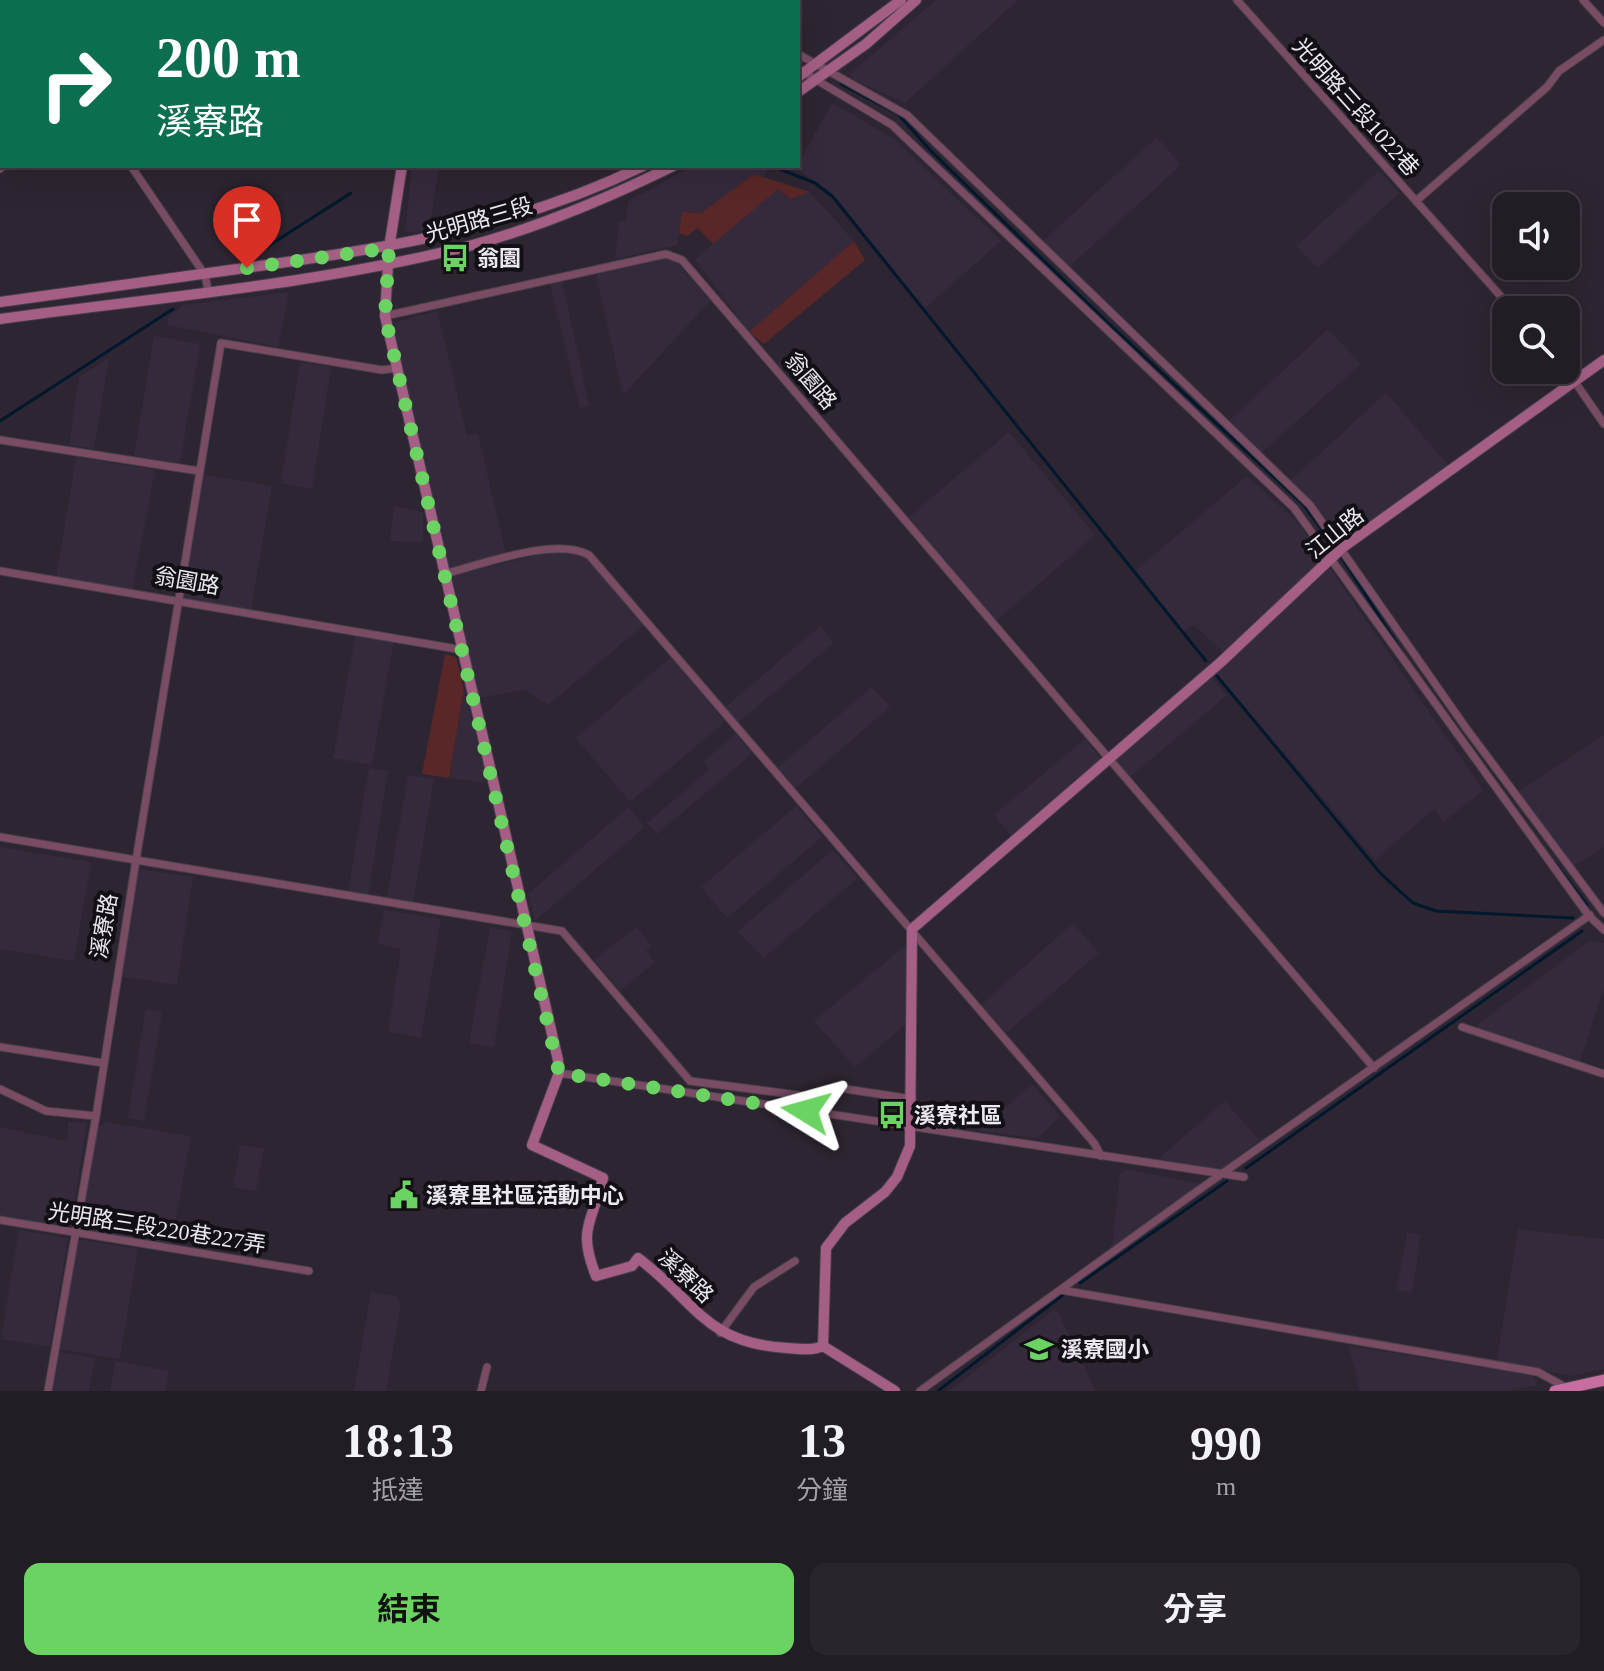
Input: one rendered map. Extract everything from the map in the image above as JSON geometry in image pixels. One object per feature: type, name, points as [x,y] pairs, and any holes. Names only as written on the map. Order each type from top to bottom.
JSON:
[{"type":"main road","points":[[1561,1390],[1604,1380]]},
{"type":"street","points":[[800,73],[901,0]]},
{"type":"street","points":[[800,91],[916,0]]},
{"type":"street","name":"光明路三段1022巷","points":[[1237,0],[1501,296]]},
{"type":"street","points":[[1583,0],[1604,23]]},
{"type":"street","points":[[1416,201],[1547,87],[1559,71],[1604,40]]},
{"type":"street","points":[[800,55],[907,115],[1310,505],[1466,728],[1601,911],[1589,916],[1223,1173],[920,1391]]},
{"type":"street","points":[[800,73],[817,79],[892,125],[1294,508],[1446,723],[1589,916],[1604,930]]},
{"type":"street","points":[[132,168],[205,275],[208,290]]},
{"type":"street","points":[[402,168],[389,248],[385,316],[559,1073],[778,1108],[911,1124],[925,1130],[1244,1177]]},
{"type":"street","name":"光明路三段","points":[[0,302],[389,248],[464,232],[546,207],[638,168]]},
{"type":"street","name":"光明路三段","points":[[0,319],[389,264],[470,246],[555,219],[669,168]]},
{"type":"street","name":"翁園路","points":[[385,316],[542,279],[666,254],[674,255],[1109,760]]},
{"type":"street","name":"溪寮路","points":[[48,1391],[96,1116],[177,599],[221,343],[382,370],[397,368]]},
{"type":"street","name":"江山路","points":[[1580,377],[1604,360]]},
{"type":"street","name":"江山路","points":[[1109,760],[1342,548],[1570,384]]},
{"type":"street","points":[[1579,384],[1604,424]]},
{"type":"street","points":[[0,440],[199,471]]},
{"type":"street","points":[[444,574],[546,550],[568,548],[589,555],[912,929],[1094,1143],[1101,1156]]},
{"type":"street","name":"翁園路","points":[[0,571],[463,650]]},
{"type":"street","points":[[895,1391],[823,1346],[826,1248],[845,1223],[885,1192],[897,1177],[910,1146],[912,929],[1109,760],[1374,1068]]},
{"type":"street","points":[[0,837],[562,931],[690,1081],[805,1096],[839,1088],[912,1099]]},
{"type":"street","points":[[1462,1027],[1604,1074]]},
{"type":"street","points":[[0,1047],[103,1063]]},
{"type":"street","name":"溪寮路","points":[[559,1073],[532,1145],[603,1178],[595,1210],[584,1231],[586,1252],[596,1276],[632,1266],[638,1258],[720,1333],[780,1348],[823,1346]]},
{"type":"street","points":[[0,1089],[46,1111],[96,1116]]},
{"type":"street","name":"光明路三段220巷227弄","points":[[0,1220],[309,1271]]},
{"type":"street","points":[[720,1333],[754,1287],[795,1261]]},
{"type":"street","points":[[1061,1290],[1538,1372],[1561,1390]]},
{"type":"street","points":[[481,1391],[487,1367]]},
{"type":"shaded area","points":[[936,0],[1018,0],[905,103],[854,80],[850,74]]},
{"type":"shaded area","points":[[832,103],[893,138],[1001,241],[925,308],[832,193],[796,168],[800,168],[800,161]]},
{"type":"shaded area","points":[[1157,137],[1181,165],[1068,268],[1042,242]]},
{"type":"shaded area","points":[[412,168],[439,168],[429,231],[405,232]]},
{"type":"shaded area","points":[[689,168],[768,168],[763,177],[754,174],[701,213],[683,212],[677,245],[615,259],[619,221],[626,221],[628,201]]},
{"type":"shaded area","points":[[1379,171],[1399,193],[1318,268],[1296,246]]},
{"type":"shaded area","points":[[754,174],[810,192],[790,199],[778,189],[713,244],[698,228],[687,236],[679,233],[682,212],[701,213]]},
{"type":"shaded area","points":[[778,188],[790,199],[810,192],[854,241],[749,332],[695,259]]},
{"type":"shaded area","points":[[854,241],[865,260],[764,344],[749,332]]},
{"type":"shaded area","points":[[672,257],[710,301],[623,395],[596,274]]},
{"type":"shaded area","points":[[562,280],[589,406],[580,408],[550,283]]},
{"type":"shaded area","points":[[289,292],[278,347],[167,325],[168,318],[183,305]]},
{"type":"shaded area","points":[[437,311],[467,435],[478,434],[506,554],[452,567],[448,566],[393,327],[395,322]]},
{"type":"shaded area","points":[[1328,329],[1361,364],[1260,454],[1230,420]]},
{"type":"shaded area","points":[[154,336],[200,344],[180,463],[134,456]]},
{"type":"shaded area","points":[[109,358],[94,449],[69,445],[79,377]]},
{"type":"shaded area","points":[[300,362],[331,367],[312,489],[281,483]]},
{"type":"shaded area","points":[[1386,393],[1448,465],[1358,534],[1338,538],[1289,482]]},
{"type":"shaded area","points":[[1009,432],[1095,535],[996,621],[909,517]]},
{"type":"shaded area","points":[[76,457],[155,470],[132,591],[56,578]]},
{"type":"shaded area","points":[[202,474],[272,486],[251,610],[182,598]]},
{"type":"shaded area","points":[[1247,476],[1297,522],[1324,558],[1225,654],[1194,625],[1183,632],[1136,570]]},
{"type":"shaded area","points":[[394,506],[423,512],[423,542],[390,541]]},
{"type":"shaded area","points":[[566,548],[583,553],[644,625],[548,705],[524,690],[478,698],[452,576]]},
{"type":"shaded area","points":[[1329,567],[1483,790],[1444,822],[1434,809],[1375,860],[1216,673]]},
{"type":"shaded area","points":[[820,626],[834,643],[736,724],[723,709]]},
{"type":"shaded area","points":[[356,633],[394,640],[372,765],[333,758]]},
{"type":"shaded area","points":[[445,654],[456,657],[464,689],[449,778],[422,774]]},
{"type":"shaded area","points":[[671,657],[725,722],[630,802],[576,738]]},
{"type":"shaded area","points":[[1211,676],[1227,695],[1130,777],[1114,759]]},
{"type":"shaded area","points":[[872,687],[890,707],[796,788],[775,770]]},
{"type":"shaded area","points":[[464,689],[487,778],[485,783],[449,778]]},
{"type":"shaded area","points":[[736,734],[752,754],[657,834],[647,823],[710,769],[704,761]]},
{"type":"shaded area","points":[[1604,735],[1604,847],[1571,868],[1518,792]]},
{"type":"shaded area","points":[[1085,739],[1103,761],[1012,837],[994,815]]},
{"type":"shaded area","points":[[369,768],[388,771],[368,896],[348,893]]},
{"type":"shaded area","points":[[408,775],[434,779],[413,903],[387,898]]},
{"type":"shaded area","points":[[796,806],[822,837],[727,918],[701,887]]},
{"type":"shaded area","points":[[629,807],[645,827],[535,921],[528,894]]},
{"type":"shaded area","points":[[0,847],[91,862],[74,961],[0,949]]},
{"type":"shaded area","points":[[833,850],[858,878],[763,958],[738,931]]},
{"type":"shaded area","points":[[138,869],[193,877],[177,985],[117,976]]},
{"type":"shaded area","points":[[384,910],[441,919],[421,1038],[388,1032],[401,949],[378,944]]},
{"type":"shaded area","points":[[1073,923],[1099,953],[1006,1033],[981,1005]]},
{"type":"shaded area","points":[[490,927],[512,932],[494,1047],[469,1043]]},
{"type":"shaded area","points":[[636,927],[652,946],[646,951],[655,962],[620,991],[594,960]]},
{"type":"shaded area","points":[[1590,941],[1604,943],[1604,988],[1580,1061],[1476,1028],[1479,1023]]},
{"type":"shaded area","points":[[906,945],[906,1024],[855,1067],[814,1021]]},
{"type":"shaded area","points":[[146,1009],[162,1012],[144,1121],[128,1118]]},
{"type":"shaded area","points":[[1032,1084],[1060,1116],[1038,1138],[979,1131]]},
{"type":"shaded area","points":[[1225,1101],[1259,1140],[1221,1170],[1158,1159]]},
{"type":"shaded area","points":[[68,1122],[87,1123],[70,1228],[0,1216],[0,1127],[67,1141]]},
{"type":"shaded area","points":[[106,1122],[191,1136],[171,1245],[84,1230],[78,1221],[95,1130]]},
{"type":"shaded area","points":[[240,1145],[264,1149],[256,1191],[233,1187]]},
{"type":"shaded area","points":[[1125,1169],[1203,1184],[1112,1248],[1120,1174]]},
{"type":"shaded area","points":[[1518,1229],[1604,1239],[1604,1369],[1573,1376],[1497,1361]]},
{"type":"shaded area","points":[[19,1230],[68,1238],[50,1347],[1,1339]]},
{"type":"shaded area","points":[[1407,1232],[1421,1235],[1412,1293],[1397,1290]]},
{"type":"shaded area","points":[[76,1239],[138,1249],[120,1359],[58,1349]]},
{"type":"shaded area","points":[[371,1291],[395,1296],[401,1304],[386,1391],[354,1391]]},
{"type":"shaded area","name":"溪寮國小","points":[[1056,1308],[1096,1391],[949,1391]]},
{"type":"shaded area","points":[[1349,1346],[1533,1375],[1537,1385],[1508,1391],[1360,1391]]},
{"type":"shaded area","points":[[58,1352],[95,1358],[89,1391],[52,1391]]},
{"type":"shaded area","points":[[115,1361],[169,1371],[166,1391],[110,1391]]},
{"type":"waterway","points":[[841,84],[898,114],[931,151],[1105,320],[1304,505],[1333,545]]},
{"type":"waterway","points":[[777,168],[815,183],[833,197],[1206,661]]},
{"type":"waterway","points":[[259,252],[351,193]]},
{"type":"waterway","points":[[0,421],[173,309]]},
{"type":"waterway","points":[[1342,558],[1402,652]]},
{"type":"waterway","points":[[1217,676],[1381,874],[1413,903],[1436,911],[1573,918]]},
{"type":"waterway","points":[[1554,862],[1587,905]]},
{"type":"waterway","points":[[1246,1168],[1582,931]]},
{"type":"waterway","points":[[1080,1283],[1227,1181]]},
{"type":"waterway","points":[[938,1391],[1064,1294]]},
{"type":"place","name":"翁園","points":[[455,258]]},
{"type":"place","name":"溪寮社區","points":[[892,1115]]},
{"type":"place","name":"溪寮里社區活動中心","points":[[404,1195]]},
{"type":"place","name":"溪寮國小","points":[[1039,1349]]},
{"type":"route","points":[[247,268],[389,248],[385,316],[559,1073],[806,1111]]}]
